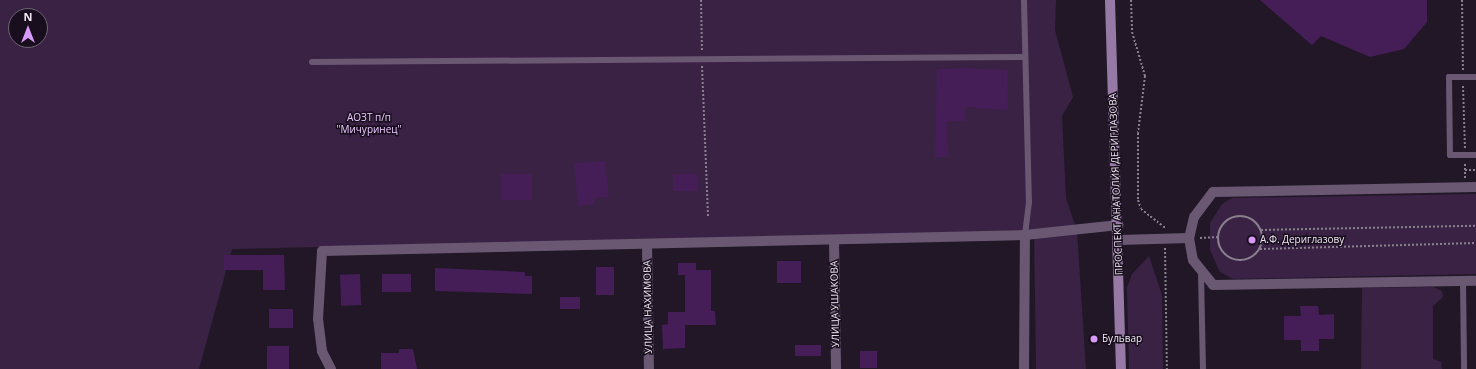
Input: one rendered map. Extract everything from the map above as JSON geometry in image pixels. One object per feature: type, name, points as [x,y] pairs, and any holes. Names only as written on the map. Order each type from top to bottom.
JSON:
[{"type":"main road","name":"ПРОСПЕКТ АНАТОЛИЯ ДЕРИГЛАЗОВА","points":[[1110,0],[1119,240],[1121,369]]},
{"type":"street","points":[[1476,187],[1213,192],[1194,217],[1190,238],[1193,260],[1201,274],[1213,285],[1476,281]]},
{"type":"street","points":[[331,369],[322,352],[318,319],[322,250],[648,245],[1025,235],[1118,225]]},
{"type":"street","points":[[1024,369],[1025,235]]},
{"type":"street","points":[[1119,240],[1190,238]]},
{"type":"street","name":"УЛИЦА УШАКОВА","points":[[834,240],[836,369]]},
{"type":"street","name":"УЛИЦА НАХИМОВА","points":[[648,245],[649,369]]},
{"type":"lane","points":[[1024,0],[1029,202],[1025,235]]},
{"type":"lane","points":[[312,62],[702,61],[1025,57]]},
{"type":"lane","points":[[1476,76],[1449,77],[1450,155],[1476,155]]},
{"type":"lane","points":[[1201,274],[1202,369]]},
{"type":"lane","points":[[1463,282],[1464,369]]},
{"type":"path","points":[[701,0],[708,217]]},
{"type":"path","points":[[1131,0],[1132,32],[1145,76],[1137,144],[1138,200],[1149,218],[1165,225],[1167,369]]},
{"type":"path","points":[[1462,0],[1465,187]]},
{"type":"path","points":[[1465,170],[1476,170]]},
{"type":"path","points":[[1237,217],[1255,222],[1261,230],[1260,249],[1253,256],[1234,260],[1226,255],[1218,237],[1228,221],[1237,217]]},
{"type":"path","points":[[1261,230],[1476,226]]},
{"type":"path","points":[[1190,238],[1218,237]]},
{"type":"path","points":[[1260,249],[1476,243]]},
{"type":"green space","name":"АОЗТ п/п \"Мичуринец\"","points":[[0,0],[1056,0],[1055,30],[1073,97],[1062,116],[1066,198],[1077,231],[1086,369],[1036,369],[1034,230],[232,249],[199,369],[0,369]]},
{"type":"green space","points":[[1476,194],[1476,274],[1233,279],[1220,272],[1210,250],[1210,223],[1222,204],[1232,198]]},
{"type":"green space","points":[[1149,256],[1162,295],[1163,369],[1129,369],[1127,288],[1132,274]]},
{"type":"green space","points":[[1433,287],[1442,291],[1443,297],[1433,306],[1433,359],[1441,362],[1442,369],[1361,369],[1362,288]]},
{"type":"building","points":[[1260,0],[1427,0],[1427,22],[1404,49],[1370,57],[1321,36],[1312,45]]},
{"type":"building","points":[[964,68],[1007,70],[1008,110],[965,107],[965,121],[947,121],[948,157],[935,157],[937,69]]},
{"type":"building","points":[[605,161],[609,197],[594,198],[595,204],[578,206],[574,163]]},
{"type":"building","points":[[501,174],[532,174],[532,200],[501,200]]},
{"type":"building","points":[[673,174],[697,174],[697,191],[673,191]]},
{"type":"building","points":[[224,255],[284,255],[285,290],[263,290],[263,270],[224,270]]},
{"type":"building","points":[[777,261],[801,261],[801,283],[777,283]]},
{"type":"building","points":[[678,263],[696,263],[696,270],[711,270],[711,311],[715,311],[716,325],[685,325],[685,348],[663,349],[662,325],[668,324],[668,312],[685,312],[685,275],[678,275]]},
{"type":"building","points":[[596,267],[614,267],[614,295],[596,295]]},
{"type":"building","points":[[435,268],[525,272],[525,276],[532,276],[532,294],[435,291]]},
{"type":"building","points":[[360,274],[361,305],[341,306],[340,275]]},
{"type":"building","points":[[382,274],[411,274],[411,292],[382,292]]},
{"type":"building","points":[[560,297],[580,297],[580,309],[560,309]]},
{"type":"building","points":[[1300,306],[1318,306],[1319,315],[1334,314],[1334,339],[1319,339],[1319,351],[1301,351],[1301,340],[1284,340],[1284,316],[1301,316]]},
{"type":"building","points":[[269,309],[293,309],[293,328],[269,328]]},
{"type":"building","points":[[795,345],[821,345],[821,356],[795,356]]},
{"type":"building","points":[[267,346],[289,346],[289,369],[267,369]]},
{"type":"building","points":[[399,349],[413,349],[417,369],[381,369],[381,353],[399,353]]},
{"type":"building","points":[[860,351],[877,351],[877,368],[860,368]]},
{"type":"place","name":"А.Ф. Дериглазову","points":[[1252,240]]},
{"type":"place","name":"Бульвар","points":[[1094,339]]}]
